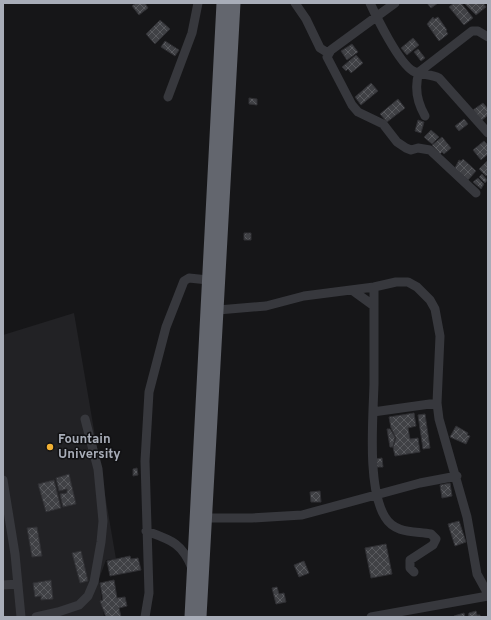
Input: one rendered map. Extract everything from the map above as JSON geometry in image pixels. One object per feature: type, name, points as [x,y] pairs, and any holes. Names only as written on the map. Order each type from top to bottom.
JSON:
[{"type":"highway","points":[[191,617],[224,3]]},
{"type":"highway","points":[[200,617],[207,518],[234,3]]},
{"type":"street","points":[[168,97],[192,33],[198,3]]},
{"type":"street","points":[[295,3],[306,19],[320,48],[328,53]]},
{"type":"street","points":[[370,3],[397,53],[410,68],[439,78],[488,132]]},
{"type":"street","points":[[328,53],[395,3]]},
{"type":"street","points":[[425,116],[418,100],[416,88],[419,72],[472,31],[478,31],[488,37]]},
{"type":"street","points":[[328,53],[327,57],[348,97],[358,112],[383,124],[397,142],[406,148],[411,150],[418,148],[430,150],[476,193]]},
{"type":"street","points":[[145,617],[149,593],[145,461],[149,392],[166,327],[184,282],[189,278],[208,280]]},
{"type":"street","points":[[218,310],[266,306],[304,296],[374,287],[396,282],[408,282],[417,287],[432,304],[440,336],[436,403],[443,437],[457,476],[467,517],[477,574],[488,595],[417,613],[371,617]]},
{"type":"street","points":[[374,287],[373,412],[376,494],[385,518],[395,526],[411,533],[431,534],[436,539],[433,545],[410,560],[410,568],[414,572]]},
{"type":"street","points":[[352,290],[374,306]]},
{"type":"street","points":[[373,412],[436,403]]},
{"type":"street","points":[[36,617],[80,605],[88,596],[94,582],[103,521],[98,469],[85,419]]},
{"type":"street","points":[[207,518],[252,518],[302,515],[366,499],[376,494],[457,476]]},
{"type":"street","points":[[3,480],[15,554],[21,617]]},
{"type":"street","points":[[146,531],[173,541],[182,549],[193,571]]},
{"type":"street","points":[[3,585],[18,584]]},
{"type":"shaded area","name":"Fountain University","points":[[74,313],[116,559],[106,560],[99,579],[104,617],[3,617],[3,335]]},
{"type":"building","points":[[136,3],[145,3],[148,8],[139,15],[132,6]]},
{"type":"building","points":[[427,3],[438,3],[431,8]]},
{"type":"building","points":[[454,3],[461,3],[473,18],[464,25],[449,7]]},
{"type":"building","points":[[464,3],[483,3],[486,7],[476,15]]},
{"type":"building","points":[[433,17],[434,19],[438,17],[448,34],[439,41],[427,24]]},
{"type":"building","points":[[160,20],[170,29],[155,44],[146,34]]},
{"type":"building","points":[[413,38],[419,45],[407,55],[401,48]]},
{"type":"building","points":[[165,41],[179,50],[175,56],[161,47]]},
{"type":"building","points":[[352,44],[358,52],[347,60],[341,51]]},
{"type":"building","points":[[418,49],[425,58],[421,61],[414,52]]},
{"type":"building","points":[[356,55],[363,63],[351,73],[348,69],[346,71],[342,67]]},
{"type":"building","points":[[371,83],[378,91],[361,105],[355,97]]},
{"type":"building","points":[[249,98],[257,99],[257,105],[249,104]]},
{"type":"building","points":[[398,99],[405,108],[387,122],[380,114]]},
{"type":"building","points":[[483,103],[488,109],[488,115],[481,121],[473,110]]},
{"type":"building","points":[[464,119],[468,124],[459,131],[455,126]]},
{"type":"building","points":[[418,120],[424,122],[421,133],[415,131]]},
{"type":"building","points":[[431,130],[439,137],[432,144],[424,137]]},
{"type":"building","points":[[442,137],[451,148],[444,154],[442,152],[440,154],[432,145]]},
{"type":"building","points":[[484,141],[488,145],[488,154],[481,160],[473,150]]},
{"type":"building","points":[[463,159],[476,171],[468,180],[455,168],[459,160],[461,161]]},
{"type":"building","points":[[488,160],[488,174],[486,176],[479,169]]},
{"type":"building","points":[[482,174],[487,180],[485,183],[479,177]]},
{"type":"building","points":[[478,178],[484,184],[481,189],[473,182]]},
{"type":"building","points":[[244,233],[251,233],[251,240],[244,240]]},
{"type":"building","points":[[414,413],[416,426],[408,428],[410,439],[418,438],[420,452],[395,456],[393,447],[396,438],[391,428],[389,417]]},
{"type":"building","points":[[425,414],[430,448],[423,449],[418,415]]},
{"type":"building","points":[[456,426],[468,433],[467,435],[470,436],[466,444],[450,437]]},
{"type":"building","points":[[387,429],[390,429],[395,437],[393,447],[390,447]]},
{"type":"building","points":[[382,458],[383,467],[375,467],[375,459]]},
{"type":"building","points":[[137,468],[138,475],[133,476],[133,469]]},
{"type":"building","points":[[69,474],[76,504],[63,507],[60,494],[67,493],[67,489],[59,491],[56,478]]},
{"type":"building","points":[[54,480],[61,508],[46,512],[38,484]]},
{"type":"building","points":[[450,483],[452,496],[442,498],[440,485]]},
{"type":"building","points":[[320,491],[321,502],[311,502],[310,492]]},
{"type":"building","points":[[459,521],[466,542],[455,546],[448,524]]},
{"type":"building","points":[[37,527],[42,556],[32,557],[27,528]]},
{"type":"building","points":[[386,544],[392,574],[371,578],[365,548]]},
{"type":"building","points":[[81,551],[88,581],[80,583],[72,553]]},
{"type":"building","points":[[130,556],[131,559],[138,558],[141,570],[110,576],[107,561]]},
{"type":"building","points":[[304,561],[309,573],[299,577],[294,565]]},
{"type":"building","points":[[51,580],[53,599],[41,600],[41,596],[35,597],[33,583]]},
{"type":"building","points":[[114,580],[117,598],[125,597],[127,606],[119,608],[121,617],[106,617],[100,601],[103,600],[100,583]]},
{"type":"building","points":[[277,587],[279,594],[284,593],[286,602],[276,604],[272,588]]},
{"type":"building","points":[[476,611],[477,615],[480,615],[480,617],[468,617],[469,613]]},
{"type":"building","points":[[464,613],[465,617],[454,617],[454,616]]},
{"type":"place","name":"Fountain University","points":[[50,447]]}]
